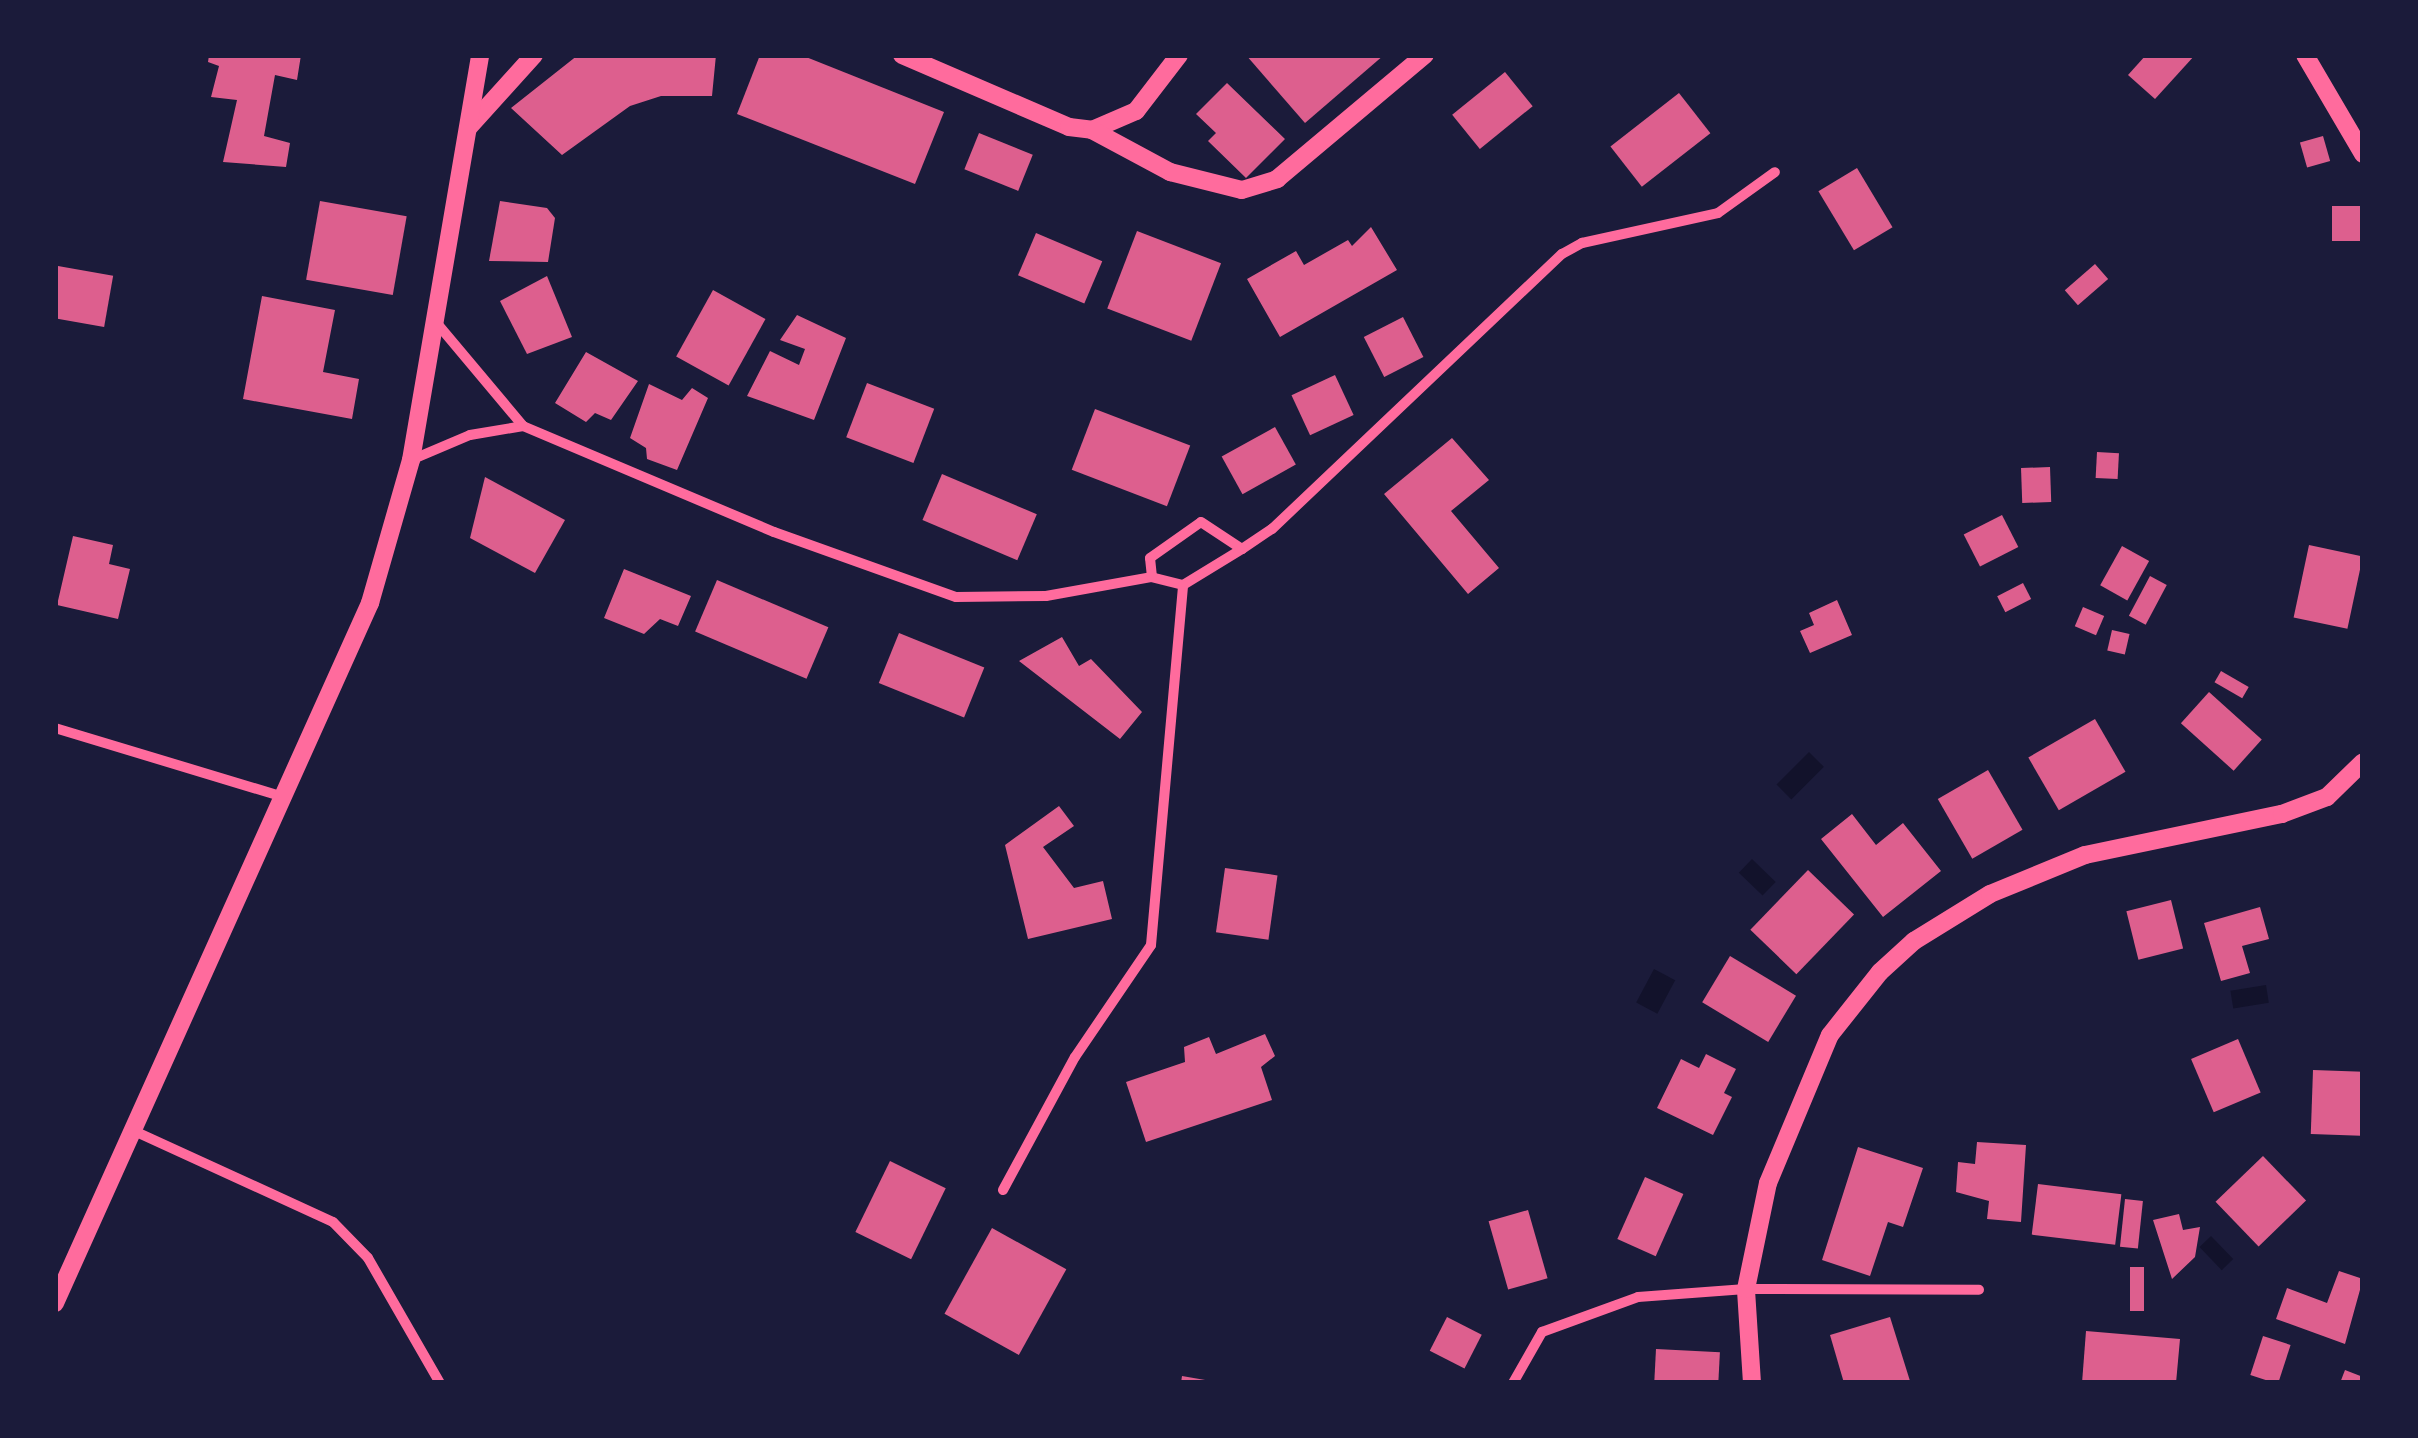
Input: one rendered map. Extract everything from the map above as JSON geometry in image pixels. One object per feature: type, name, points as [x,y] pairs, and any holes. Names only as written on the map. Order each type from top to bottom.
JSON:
[{"type":"street","points":[[55,1303],[361,628],[412,460],[480,55]]},
{"type":"street","points":[[468,127],[534,55]]},
{"type":"street","points":[[902,55],[1069,127],[1092,130],[1170,172],[1242,190],[1277,179],[1425,55]]},
{"type":"street","points":[[1092,130],[1136,110],[1179,55]]},
{"type":"street","points":[[2306,55],[2363,154]]},
{"type":"street","points":[[435,321],[523,426],[774,532],[956,598],[1046,596],[1152,577],[1183,585],[1272,529],[1562,254],[1582,243],[1718,212],[1774,172]]},
{"type":"street","points":[[412,460],[470,435],[523,426]]},
{"type":"street","points":[[1152,577],[1150,558],[1201,522],[1242,549]]},
{"type":"street","points":[[1003,1190],[1075,1057],[1151,945],[1183,585]]},
{"type":"street","points":[[55,728],[283,797]]},
{"type":"street","points":[[1752,1383],[1746,1288],[1768,1183],[1810,1073],[1852,1004],[1914,941],[1990,894],[2085,855],[2282,814],[2327,796],[2363,762]]},
{"type":"street","points":[[131,1129],[333,1222],[368,1258],[440,1383]]},
{"type":"street","points":[[1513,1383],[1542,1332],[1563,1320],[1638,1297],[1746,1288],[1979,1290]]},
{"type":"shaded area","points":[[1809,752],[1824,767],[1791,799],[1776,785]]},
{"type":"shaded area","points":[[1752,859],[1776,882],[1763,896],[1739,873]]},
{"type":"shaded area","points":[[1654,969],[1675,980],[1657,1014],[1636,1003]]},
{"type":"shaded area","points":[[2266,985],[2269,1003],[2233,1008],[2230,991]]},
{"type":"shaded area","points":[[2211,1236],[2233,1259],[2222,1270],[2199,1247]]},
{"type":"building","points":[[209,55],[301,55],[297,80],[275,75],[264,136],[290,143],[286,167],[223,162],[237,100],[211,97],[219,66],[208,62]]},
{"type":"building","points":[[578,55],[716,55],[712,96],[661,96],[630,106],[562,155],[511,108]]},
{"type":"building","points":[[760,55],[801,55],[944,112],[915,184],[737,114]]},
{"type":"building","points":[[1246,55],[1384,55],[1305,123]]},
{"type":"building","points":[[2146,55],[2195,55],[2155,99],[2128,75]]},
{"type":"building","points":[[1505,72],[1533,106],[1480,149],[1452,115]]},
{"type":"building","points":[[1227,83],[1285,139],[1246,178],[1208,141],[1216,133],[1196,114]]},
{"type":"building","points":[[1679,93],[1710,133],[1642,187],[1610,147]]},
{"type":"building","points":[[979,133],[1033,155],[1018,191],[964,169]]},
{"type":"building","points":[[2323,136],[2330,161],[2307,168],[2300,143]]},
{"type":"building","points":[[1857,168],[1893,227],[1854,250],[1818,191]]},
{"type":"building","points":[[320,201],[407,216],[393,295],[306,280]]},
{"type":"building","points":[[500,201],[547,208],[555,218],[548,262],[489,261]]},
{"type":"building","points":[[2332,206],[2363,206],[2363,241],[2332,241]]},
{"type":"building","points":[[1371,227],[1397,270],[1280,337],[1247,279],[1296,251],[1304,265],[1348,240],[1352,246]]},
{"type":"building","points":[[1137,231],[1221,263],[1191,341],[1107,308]]},
{"type":"building","points":[[1036,233],[1102,261],[1084,303],[1018,275]]},
{"type":"building","points":[[2095,264],[2108,279],[2078,305],[2065,290]]},
{"type":"building","points":[[58,266],[113,276],[104,327],[55,318]]},
{"type":"building","points":[[547,276],[572,337],[527,354],[500,301]]},
{"type":"building","points":[[713,290],[765,319],[729,386],[676,356]]},
{"type":"building","points":[[262,296],[335,310],[323,372],[359,379],[352,419],[243,399]]},
{"type":"building","points":[[797,315],[846,338],[814,420],[747,396],[770,351],[799,365],[805,349],[780,340]]},
{"type":"building","points":[[1403,317],[1423,357],[1384,377],[1364,337]]},
{"type":"building","points":[[586,352],[638,381],[611,420],[595,413],[586,422],[555,403]]},
{"type":"building","points":[[1335,375],[1354,415],[1310,435],[1291,395]]},
{"type":"building","points":[[867,383],[934,409],[913,463],[846,437]]},
{"type":"building","points":[[649,384],[682,400],[692,388],[708,398],[677,470],[647,459],[646,448],[630,438]]},
{"type":"building","points":[[1095,409],[1190,446],[1167,506],[1072,470]]},
{"type":"building","points":[[1275,427],[1296,465],[1242,494],[1222,457]]},
{"type":"building","points":[[1452,438],[1489,480],[1451,511],[1499,568],[1468,594],[1384,494]]},
{"type":"building","points":[[2097,452],[2119,453],[2118,479],[2096,478]]},
{"type":"building","points":[[2050,467],[2051,502],[2022,503],[2021,468]]},
{"type":"building","points":[[942,474],[1037,514],[1017,560],[922,520]]},
{"type":"building","points":[[485,477],[565,520],[535,573],[470,538]]},
{"type":"building","points":[[2002,515],[2018,547],[1980,567],[1964,535]]},
{"type":"building","points":[[73,536],[113,545],[109,564],[130,569],[118,619],[57,605]]},
{"type":"building","points":[[2309,545],[2363,556],[2347,629],[2294,617]]},
{"type":"building","points":[[2122,546],[2149,561],[2127,600],[2100,585]]},
{"type":"building","points":[[624,569],[691,596],[678,626],[660,619],[644,634],[604,618]]},
{"type":"building","points":[[2150,576],[2167,585],[2146,625],[2129,616]]},
{"type":"building","points":[[717,580],[828,627],[807,679],[695,632]]},
{"type":"building","points":[[2023,583],[2031,599],[2005,612],[1997,596]]},
{"type":"building","points":[[1837,600],[1852,635],[1810,653],[1800,631],[1814,625],[1809,613]]},
{"type":"building","points":[[2083,607],[2104,616],[2096,635],[2075,626]]},
{"type":"building","points":[[2112,630],[2130,634],[2125,655],[2107,650]]},
{"type":"building","points":[[899,633],[984,667],[964,718],[879,683]]},
{"type":"building","points":[[1062,637],[1079,666],[1091,659],[1142,712],[1120,739],[1019,661]]},
{"type":"building","points":[[2221,671],[2249,687],[2242,698],[2214,682]]},
{"type":"building","points":[[2209,692],[2262,740],[2234,771],[2181,723]]},
{"type":"building","points":[[2095,719],[2126,772],[2059,810],[2028,758]]},
{"type":"building","points":[[1988,770],[2022,830],[1972,859],[1938,799]]},
{"type":"building","points":[[1059,806],[1074,826],[1043,847],[1074,888],[1103,881],[1112,919],[1028,939],[1005,845]]},
{"type":"building","points":[[1852,814],[1876,845],[1903,823],[1941,871],[1883,917],[1821,839]]},
{"type":"building","points":[[1225,868],[1277,875],[1268,940],[1216,932]]},
{"type":"building","points":[[1808,870],[1854,914],[1796,974],[1750,930]]},
{"type":"building","points":[[2171,900],[2183,949],[2138,960],[2126,911]]},
{"type":"building","points":[[2260,907],[2269,939],[2242,946],[2250,973],[2221,981],[2204,923]]},
{"type":"building","points":[[1730,956],[1796,996],[1768,1042],[1702,1002]]},
{"type":"building","points":[[1265,1034],[1275,1056],[1261,1067],[1272,1100],[1146,1142],[1126,1082],[1185,1062],[1184,1047],[1209,1037],[1216,1054]]},
{"type":"building","points":[[2238,1039],[2261,1092],[2214,1112],[2191,1059]]},
{"type":"building","points":[[1706,1054],[1736,1069],[1724,1093],[1732,1097],[1713,1135],[1657,1108],[1681,1059],[1699,1068]]},
{"type":"building","points":[[2313,1070],[2363,1072],[2361,1136],[2311,1134]]},
{"type":"building","points":[[1977,1142],[2026,1145],[2021,1222],[1987,1219],[1989,1201],[1956,1192],[1958,1162],[1975,1164]]},
{"type":"building","points":[[1858,1147],[1923,1168],[1903,1227],[1888,1222],[1870,1276],[1822,1260]]},
{"type":"building","points":[[2263,1156],[2306,1201],[2259,1246],[2216,1202]]},
{"type":"building","points":[[890,1161],[946,1188],[911,1259],[855,1232]]},
{"type":"building","points":[[1645,1177],[1683,1194],[1656,1256],[1617,1239]]},
{"type":"building","points":[[2038,1184],[2121,1194],[2115,1245],[2032,1235]]},
{"type":"building","points":[[2125,1199],[2143,1201],[2138,1249],[2120,1247]]},
{"type":"building","points":[[1528,1210],[1548,1278],[1508,1290],[1489,1221]]},
{"type":"building","points":[[2179,1214],[2183,1230],[2200,1227],[2195,1257],[2172,1279],[2153,1220]]},
{"type":"building","points":[[992,1228],[1066,1269],[1019,1355],[944,1314]]},
{"type":"building","points":[[2130,1267],[2144,1267],[2144,1311],[2130,1311]]},
{"type":"building","points":[[2339,1271],[2363,1279],[2345,1344],[2276,1319],[2287,1288],[2327,1303]]},
{"type":"building","points":[[1447,1317],[1482,1335],[1464,1369],[1430,1351]]},
{"type":"building","points":[[1890,1317],[1910,1381],[1844,1383],[1830,1335]]},
{"type":"building","points":[[2086,1331],[2180,1339],[2176,1383],[2082,1383]]},
{"type":"building","points":[[2263,1336],[2291,1345],[2278,1383],[2250,1375]]},
{"type":"building","points":[[1656,1349],[1720,1352],[1718,1383],[1654,1383]]},
{"type":"building","points":[[2345,1370],[2363,1377],[2363,1383],[2340,1383]]},
{"type":"building","points":[[1182,1376],[1211,1381],[1211,1383],[1181,1383]]}]
